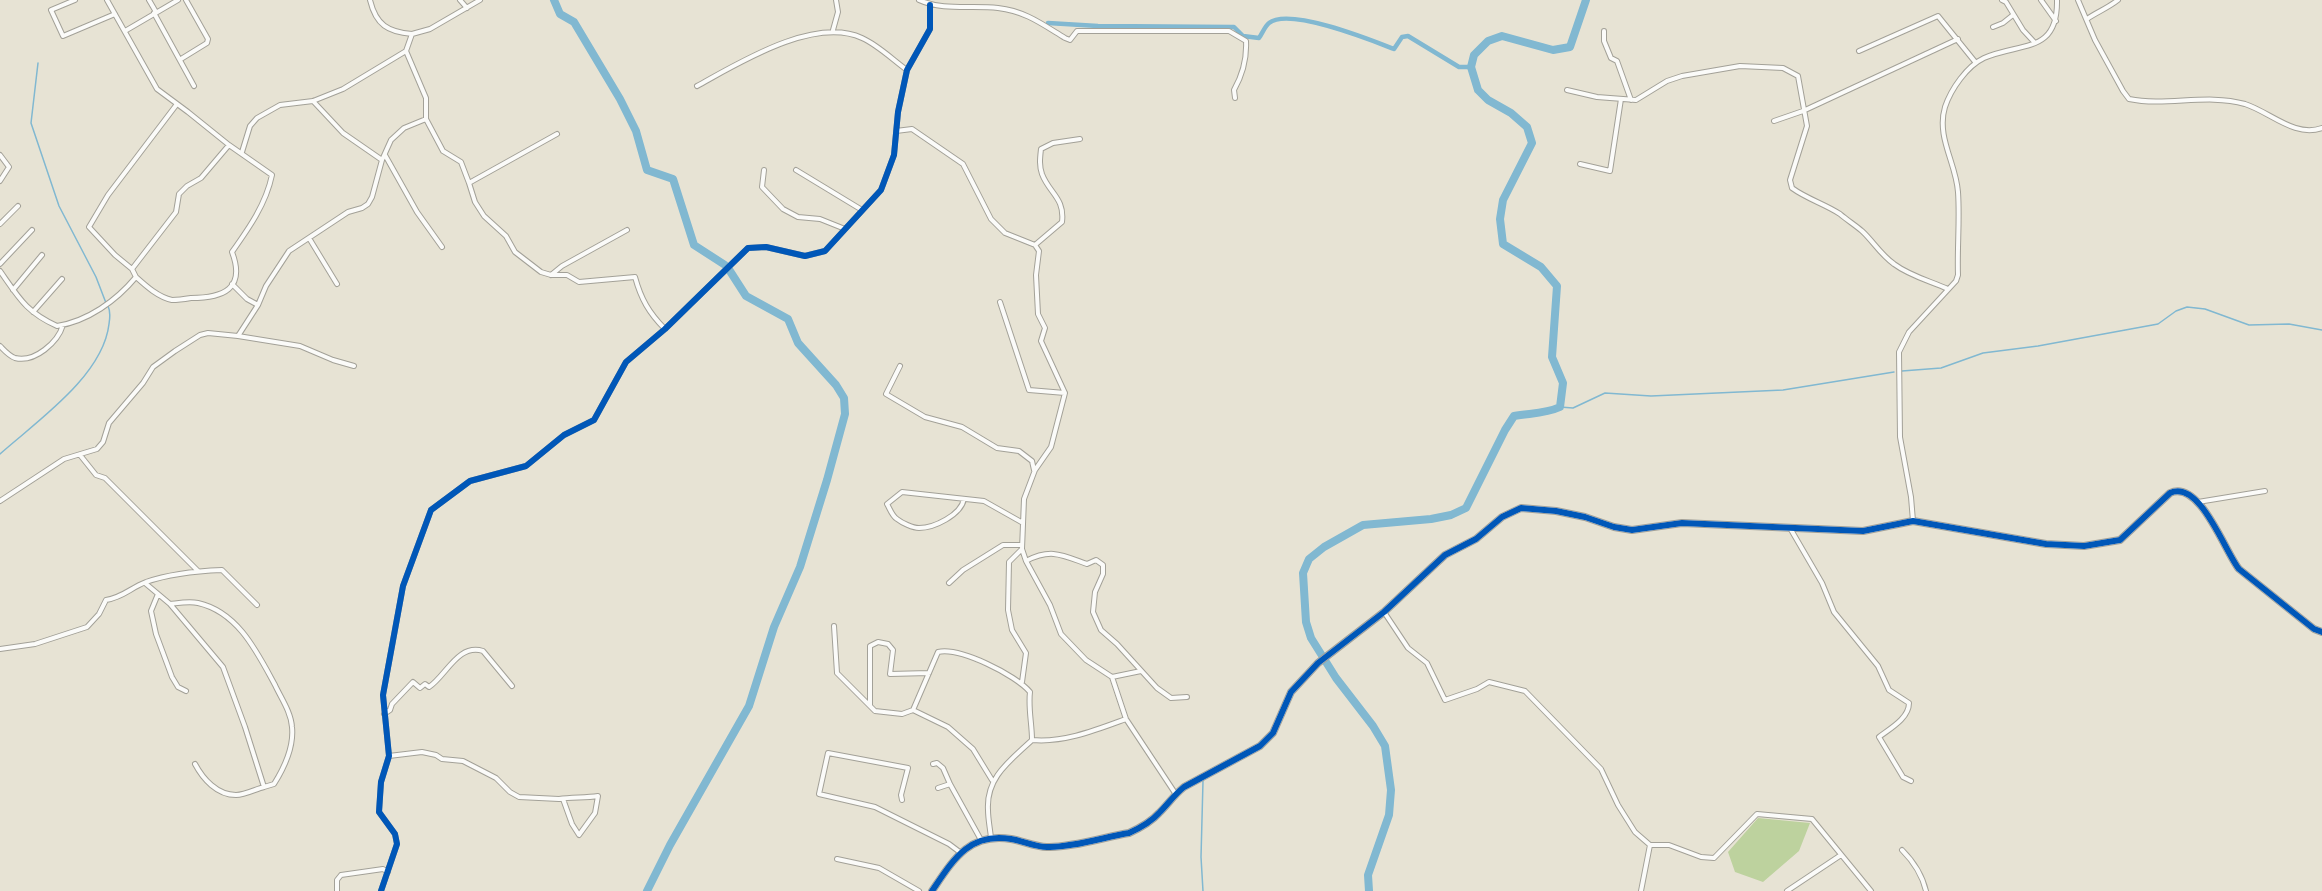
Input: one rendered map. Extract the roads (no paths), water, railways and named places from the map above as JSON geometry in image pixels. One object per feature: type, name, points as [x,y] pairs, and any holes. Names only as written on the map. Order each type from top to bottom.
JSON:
[{"type":"street","points":[[75,0],[51,10],[63,36],[115,14]]},
{"type":"street","points":[[107,0],[157,89],[272,175],[270,187],[256,216],[232,252],[238,272],[232,285],[226,292],[206,299],[173,300],[160,296],[136,277],[132,269],[108,248],[90,227],[108,195],[177,104]]},
{"type":"street","points":[[149,0],[194,86]]},
{"type":"street","points":[[125,31],[178,0]]},
{"type":"street","points":[[181,58],[207,43],[208,39],[186,0]]},
{"type":"street","points":[[370,0],[372,11],[381,23],[393,32],[412,34],[430,29],[480,0]]},
{"type":"street","points":[[460,0],[467,9]]},
{"type":"street","points":[[832,30],[838,12],[836,0]]},
{"type":"street","points":[[920,0],[930,5],[999,8],[1019,13],[1030,16],[1070,40],[1077,30],[1229,31],[1246,41],[1247,57],[1234,90],[1235,98]]},
{"type":"street","points":[[2002,0],[2006,2],[2035,43]]},
{"type":"street","points":[[2041,0],[2056,22]]},
{"type":"street","points":[[1913,522],[1911,497],[1900,437],[1899,352],[1909,332],[1956,281],[1958,275],[1958,190],[1942,124],[1945,106],[1963,75],[1976,63],[1984,58],[2035,43],[2047,36],[2056,22],[2057,0]]},
{"type":"street","points":[[2078,0],[2123,92],[2129,99],[2146,101],[2225,100],[2248,105],[2304,132],[2322,128]]},
{"type":"street","points":[[2087,19],[2118,0]]},
{"type":"street","points":[[381,891],[397,838],[379,812],[381,782],[389,756],[383,695],[403,586],[431,510],[470,481],[526,466],[564,435],[594,420],[626,362],[664,329],[748,248],[766,247],[805,256],[825,251],[881,190],[894,155],[898,112],[908,70],[930,29],[930,5]]},
{"type":"street","points":[[1993,27],[2013,15]]},
{"type":"street","points":[[1859,51],[1938,16],[1976,63]]},
{"type":"street","points":[[697,86],[756,55],[790,41],[832,30],[862,38],[908,70]]},
{"type":"street","points":[[1604,30],[1604,40],[1611,58],[1617,61],[1631,100]]},
{"type":"street","points":[[242,152],[249,126],[256,118],[280,105],[313,101],[343,89],[406,51],[412,34]]},
{"type":"street","points":[[1774,121],[1803,111],[1958,39]]},
{"type":"street","points":[[406,51],[426,98],[426,119],[443,150],[461,162],[475,202],[484,216],[506,236],[515,252],[541,272],[551,275],[567,275],[579,282],[636,278],[650,314],[664,329]]},
{"type":"street","points":[[1567,90],[1597,97],[1636,100],[1667,81],[1682,76],[1740,66],[1783,68],[1798,76],[1807,126],[1790,180],[1792,188],[1805,198],[1839,213],[1862,231],[1876,250],[1895,265],[1948,289]]},
{"type":"street","points":[[1580,164],[1610,171],[1621,99]]},
{"type":"street","points":[[313,101],[343,133],[382,160]]},
{"type":"street","points":[[238,336],[289,251],[348,212],[368,204],[384,154],[395,134],[426,119]]},
{"type":"street","points":[[896,131],[912,129],[963,165],[991,219],[1005,233],[1035,245],[1039,251],[1036,275],[1038,314],[1045,328],[1041,340],[1065,393],[1051,447],[1035,471],[1024,499],[1022,547],[1026,561],[1050,605],[1061,634],[1086,660],[1112,677],[1126,719],[1175,793]]},
{"type":"street","points":[[469,183],[557,134]]},
{"type":"street","points":[[1035,245],[1062,222],[1064,209],[1043,176],[1040,163],[1041,149],[1053,143],[1080,139]]},
{"type":"street","points":[[132,269],[176,212],[179,194],[201,178],[229,145]]},
{"type":"street","points":[[0,154],[9,167],[0,180]]},
{"type":"street","points":[[384,154],[417,212],[442,247]]},
{"type":"street","points":[[764,170],[762,187],[783,209],[798,217],[820,219],[845,229]]},
{"type":"street","points":[[796,170],[862,210]]},
{"type":"street","points":[[0,224],[18,206]]},
{"type":"street","points":[[0,264],[32,230]]},
{"type":"street","points":[[551,275],[562,266],[627,230]]},
{"type":"street","points":[[309,238],[337,284]]},
{"type":"street","points":[[13,290],[42,255]]},
{"type":"street","points":[[0,271],[24,306],[57,326],[93,314],[110,302],[136,277]]},
{"type":"street","points":[[33,312],[62,279]]},
{"type":"street","points":[[232,285],[247,299],[258,305]]},
{"type":"street","points":[[1000,302],[1029,390],[1065,393]]},
{"type":"street","points":[[0,346],[12,358],[25,359],[44,350],[59,336],[63,325]]},
{"type":"street","points":[[1,499],[64,459],[97,449],[103,442],[109,423],[143,383],[153,367],[200,335],[217,332],[300,346],[354,366]]},
{"type":"street","points":[[900,366],[886,394],[925,417],[962,427],[997,448],[1019,451],[1032,461],[1035,471]]},
{"type":"street","points":[[80,455],[96,475],[105,478],[198,571]]},
{"type":"street","points":[[932,891],[961,853],[981,840],[1007,838],[1048,847],[1129,833],[1157,815],[1175,793],[1260,746],[1273,733],[1291,692],[1318,663],[1384,612],[1445,555],[1476,539],[1502,517],[1521,508],[1556,511],[1632,530],[1682,523],[1863,531],[1913,522],[2046,544],[2084,546],[2120,540],[2176,490],[2187,493],[2197,502],[2219,532],[2230,559],[2239,569],[2322,633]]},
{"type":"street","points":[[2197,502],[2265,491]]},
{"type":"street","points":[[964,499],[956,514],[917,528],[895,519],[887,504],[902,492],[984,501],[1023,523]]},
{"type":"street","points":[[1790,527],[1822,583],[1834,612],[1878,666],[1889,690],[1909,703],[1909,710],[1905,716],[1880,737],[1903,777],[1911,781]]},
{"type":"street","points":[[950,583],[963,570],[1003,544],[1022,547]]},
{"type":"street","points":[[1022,547],[1009,562],[1008,610],[1012,630],[1026,653],[1022,682]]},
{"type":"street","points":[[1026,561],[1050,552],[1087,564],[1096,560],[1103,565],[1095,592],[1093,612],[1101,630],[1157,688],[1171,698],[1187,697]]},
{"type":"street","points":[[0,650],[35,644],[87,627],[99,614],[106,600],[119,598],[145,583],[198,571],[222,570],[257,605]]},
{"type":"street","points":[[145,583],[170,604],[223,667],[264,787]]},
{"type":"street","points":[[158,594],[151,611],[159,644],[172,677],[178,687],[186,691]]},
{"type":"street","points":[[170,604],[198,603],[226,616],[245,634],[290,713],[293,729],[289,753],[274,784],[236,795],[223,792],[211,785],[195,764]]},
{"type":"street","points":[[1384,612],[1408,648],[1427,663],[1445,700],[1488,682],[1525,691],[1601,769],[1618,806],[1635,832],[1650,845],[1669,845],[1701,857],[1714,858],[1757,814],[1812,819],[1871,891]]},
{"type":"street","points":[[834,626],[837,673],[875,711],[902,714],[913,710],[948,727],[973,748],[992,780]]},
{"type":"street","points":[[870,705],[870,646],[878,642],[888,644],[893,650],[890,674],[929,673]]},
{"type":"street","points":[[384,714],[413,682],[420,688],[425,684],[429,687],[454,660],[466,652],[478,649],[483,651],[512,686]]},
{"type":"street","points":[[913,710],[938,652],[945,651],[970,657],[1022,682],[1030,692],[1028,703],[1032,721],[1032,740],[992,780],[989,789],[988,810],[991,838]]},
{"type":"street","points":[[1112,677],[1141,671]]},
{"type":"street","points":[[1032,740],[1046,741],[1083,734],[1126,719]]},
{"type":"street","points":[[389,756],[415,752],[429,753],[442,759],[463,761],[496,778],[510,792],[519,797],[563,799],[598,796],[595,813],[579,835],[572,824],[563,799]]},
{"type":"street","points":[[902,800],[901,795],[908,768],[828,753],[819,794],[875,807],[949,844],[961,853]]},
{"type":"street","points":[[933,764],[937,763],[943,768],[981,840]]},
{"type":"street","points":[[938,788],[950,784]]},
{"type":"street","points":[[1641,891],[1650,845]]},
{"type":"street","points":[[1902,850],[1923,877],[1926,891]]},
{"type":"street","points":[[1787,891],[1841,855]]},
{"type":"street","points":[[837,859],[879,868],[919,891]]},
{"type":"street","points":[[337,891],[337,880],[341,875],[383,869],[388,872]]},
{"type":"waterway","points":[[554,0],[560,14],[574,22],[620,99],[636,131],[647,170],[673,179],[694,245],[725,265]]},
{"type":"waterway","points":[[1369,891],[1368,875],[1389,815],[1391,790],[1385,746],[1373,726],[1336,678],[1311,638],[1306,622],[1303,573],[1309,559],[1324,547],[1363,525],[1431,519],[1451,515],[1466,508],[1514,416],[1560,407],[1563,383],[1552,357],[1557,286],[1541,267],[1503,244],[1500,219],[1503,200],[1532,143],[1527,127],[1511,113],[1488,100],[1478,90],[1471,67],[1474,55],[1488,41],[1502,36],[1553,50],[1570,47],[1586,0]]},
{"type":"waterway","points":[[1048,23],[1098,26],[1234,27],[1243,36],[1259,38],[1269,23],[1279,19],[1294,19],[1330,27],[1394,49],[1402,37],[1408,36],[1459,67],[1471,67]]},
{"type":"waterway","points":[[38,63],[31,123],[59,206],[96,277],[106,303]]},
{"type":"waterway","points":[[647,891],[670,845],[749,706],[774,627],[800,567],[845,414],[844,398],[836,385],[798,343],[788,319],[746,296],[728,268]]},
{"type":"waterway","points":[[0,454],[66,396],[95,362],[104,343],[109,324],[108,306]]},
{"type":"waterway","points":[[1902,371],[1941,368],[1983,353],[2038,346],[2158,324],[2176,311],[2187,307],[2205,309],[2249,325],[2289,324],[2322,330]]},
{"type":"waterway","points":[[1560,407],[1573,408],[1605,393],[1651,396],[1783,390],[1894,372]]},
{"type":"waterway","points":[[1203,781],[1201,857],[1203,891]]}]
